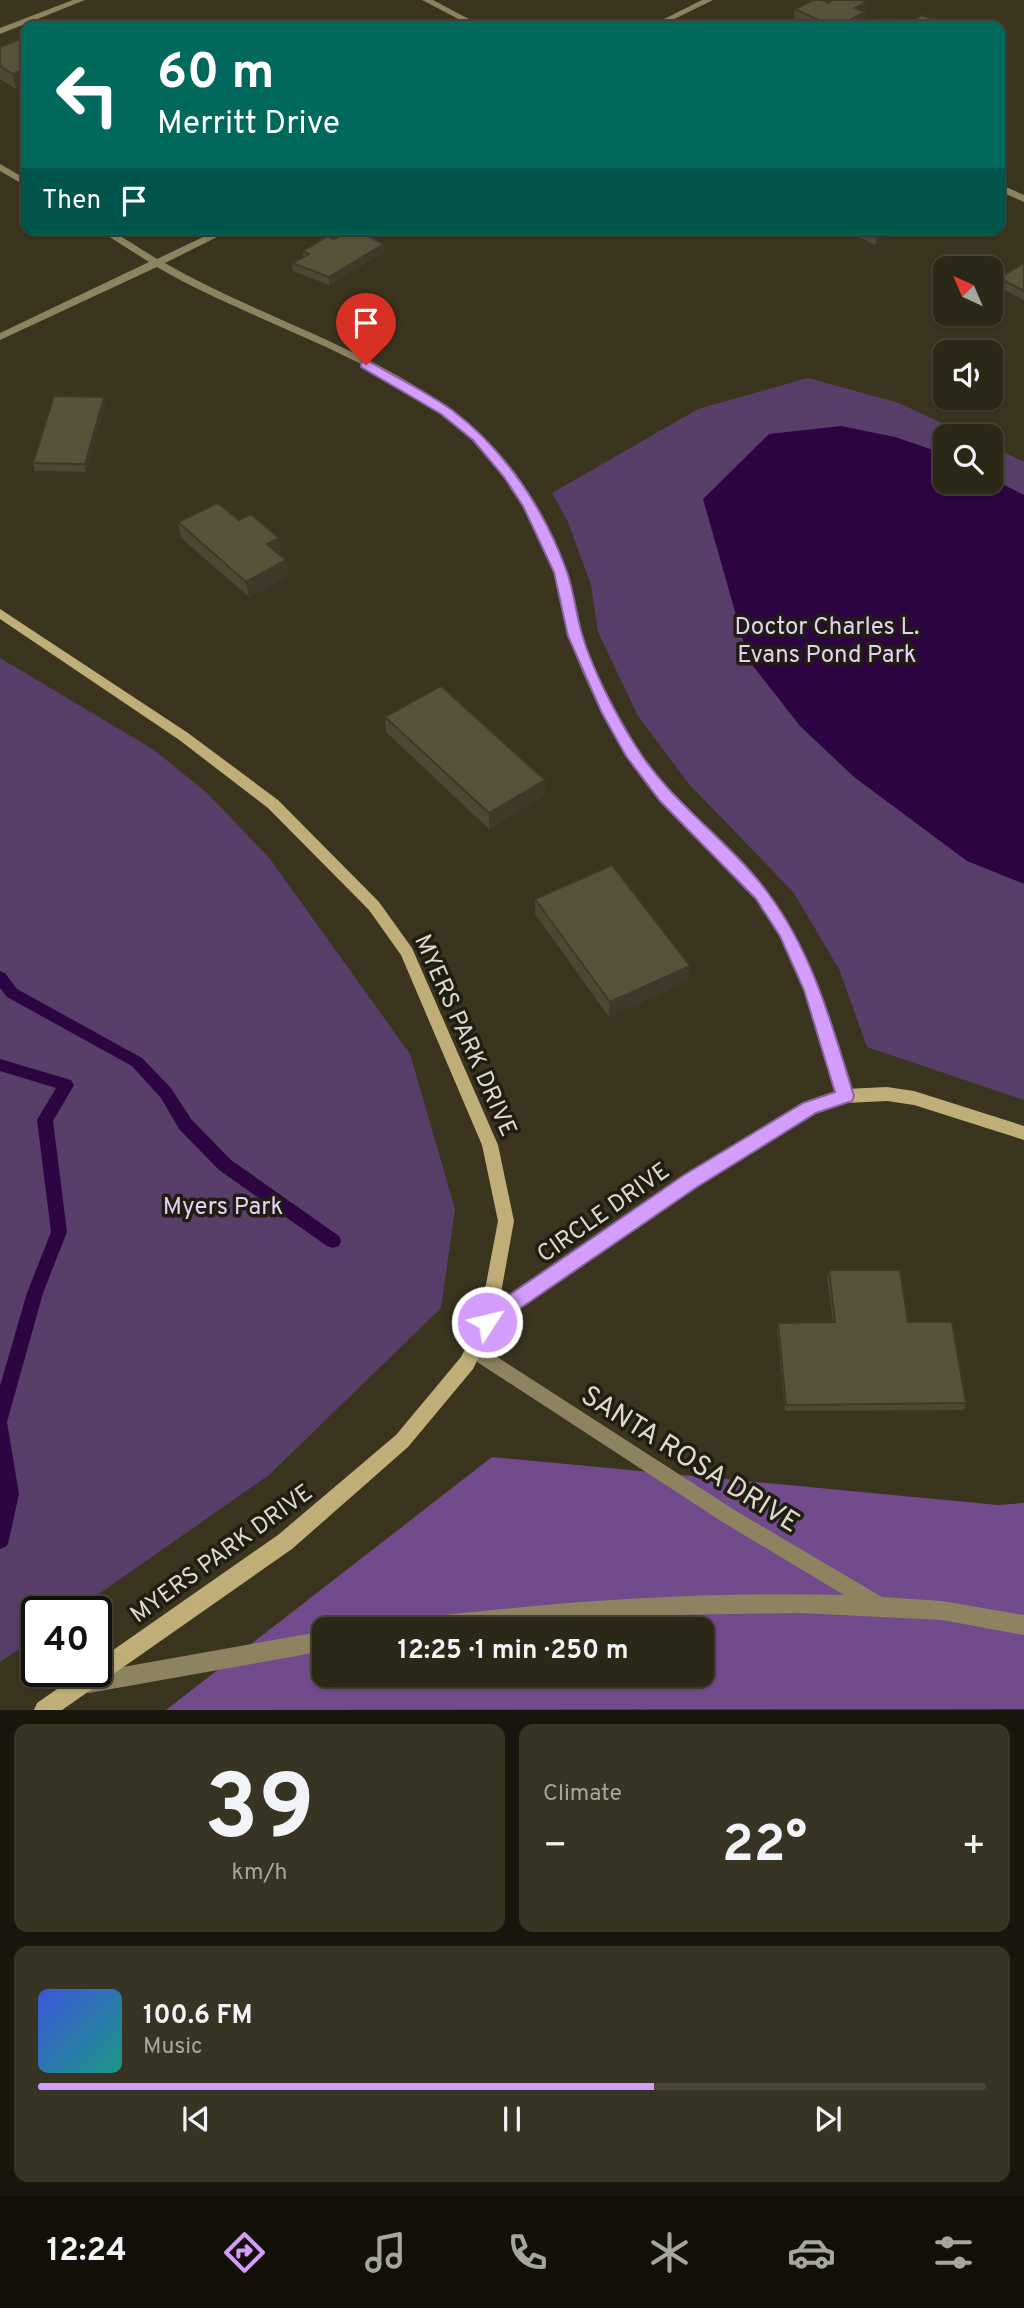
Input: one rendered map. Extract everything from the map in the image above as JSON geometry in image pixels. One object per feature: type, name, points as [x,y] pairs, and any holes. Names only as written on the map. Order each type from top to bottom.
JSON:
[{"type":"street","points":[[26,21],[81,0]]},
{"type":"street","points":[[426,0],[468,21]]},
{"type":"street","points":[[665,21],[709,0]]},
{"type":"street","points":[[0,31],[21,23]]},
{"type":"street","points":[[0,167],[21,180]]},
{"type":"street","points":[[1005,190],[1024,199]]},
{"type":"street","points":[[112,235],[197,285],[346,353],[446,412],[477,437],[508,474],[544,532],[561,572],[575,636],[599,693],[631,752],[666,797],[761,895],[787,933],[812,990],[845,1096]]},
{"type":"street","points":[[0,337],[215,235]]},
{"type":"street","name":"MYERS PARK DRIVE","points":[[0,613],[183,736],[273,804],[374,906],[407,952],[447,1040],[493,1158],[506,1221],[487,1322],[474,1350],[467,1363],[402,1441],[285,1542],[112,1662]]},
{"type":"street","name":"CIRCLE DRIVE","points":[[487,1322],[691,1181],[810,1108],[845,1096],[887,1094],[914,1098],[1024,1133]]},
{"type":"street","name":"SANTA ROSA DRIVE","points":[[474,1350],[719,1510],[882,1607]]},
{"type":"street","name":"SANTA ROSA DRIVE","points":[[502,1617],[726,1602],[932,1609],[1024,1625]]},
{"type":"street","points":[[112,1678],[312,1643]]},
{"type":"street","name":"MYERS PARK DRIVE","points":[[44,1710],[76,1687]]},
{"type":"green space","name":"Doctor Charles L. Evans Pond Park","points":[[808,378],[899,403],[944,424],[933,424],[933,494],[1003,494],[1003,452],[1024,462],[1024,1100],[867,1047],[839,969],[794,893],[689,784],[638,716],[598,632],[591,585],[568,522],[552,493],[698,409]]},
{"type":"green space","name":"Myers Park","points":[[0,658],[154,750],[207,793],[270,859],[410,1054],[455,1209],[441,1308],[269,1475],[96,1596],[21,1596],[21,1648],[0,1662]]},
{"type":"shaded area","points":[[841,426],[895,437],[933,450],[933,494],[1003,494],[1003,484],[1024,495],[1024,884],[967,861],[854,777],[800,726],[749,661],[703,499],[769,434]]},
{"type":"shaded area","points":[[492,1457],[998,1505],[1024,1503],[1024,1709],[166,1710]]},
{"type":"building","points":[[813,0],[828,3],[833,0],[867,2],[855,8],[865,12],[850,20],[852,21],[821,21],[795,9]]},
{"type":"building","points":[[922,15],[935,21],[910,21]]},
{"type":"building","points":[[21,39],[21,71],[13,74],[0,66],[0,47]]},
{"type":"building","points":[[337,235],[366,235],[384,244],[329,277],[292,263],[309,254],[303,251],[328,236],[334,239],[339,236]]},
{"type":"building","points":[[1024,263],[1024,291],[1003,280],[1003,276]]},
{"type":"building","points":[[54,396],[104,397],[85,464],[33,463]]},
{"type":"building","points":[[218,503],[239,520],[251,514],[279,538],[267,544],[286,560],[246,582],[178,522]]},
{"type":"building","points":[[441,686],[545,780],[489,813],[385,717]]},
{"type":"building","points":[[612,865],[690,966],[610,1002],[535,899]]},
{"type":"building","points":[[829,1270],[900,1270],[908,1322],[952,1322],[966,1403],[786,1405],[778,1323],[835,1322]]},
{"type":"waterway","points":[[0,977],[12,993],[137,1062],[166,1093],[185,1124],[225,1165],[333,1241]]},
{"type":"waterway","points":[[0,1065],[66,1085],[45,1120],[59,1232],[35,1293],[0,1417]]},
{"type":"waterway","points":[[0,1427],[10,1494],[0,1540]]},
{"type":"route","points":[[366,365],[446,412],[477,437],[508,474],[529,506],[544,532],[561,572],[575,636],[599,693],[631,752],[666,797],[761,895],[787,933],[812,990],[845,1096],[810,1108],[691,1181],[487,1322]]}]
